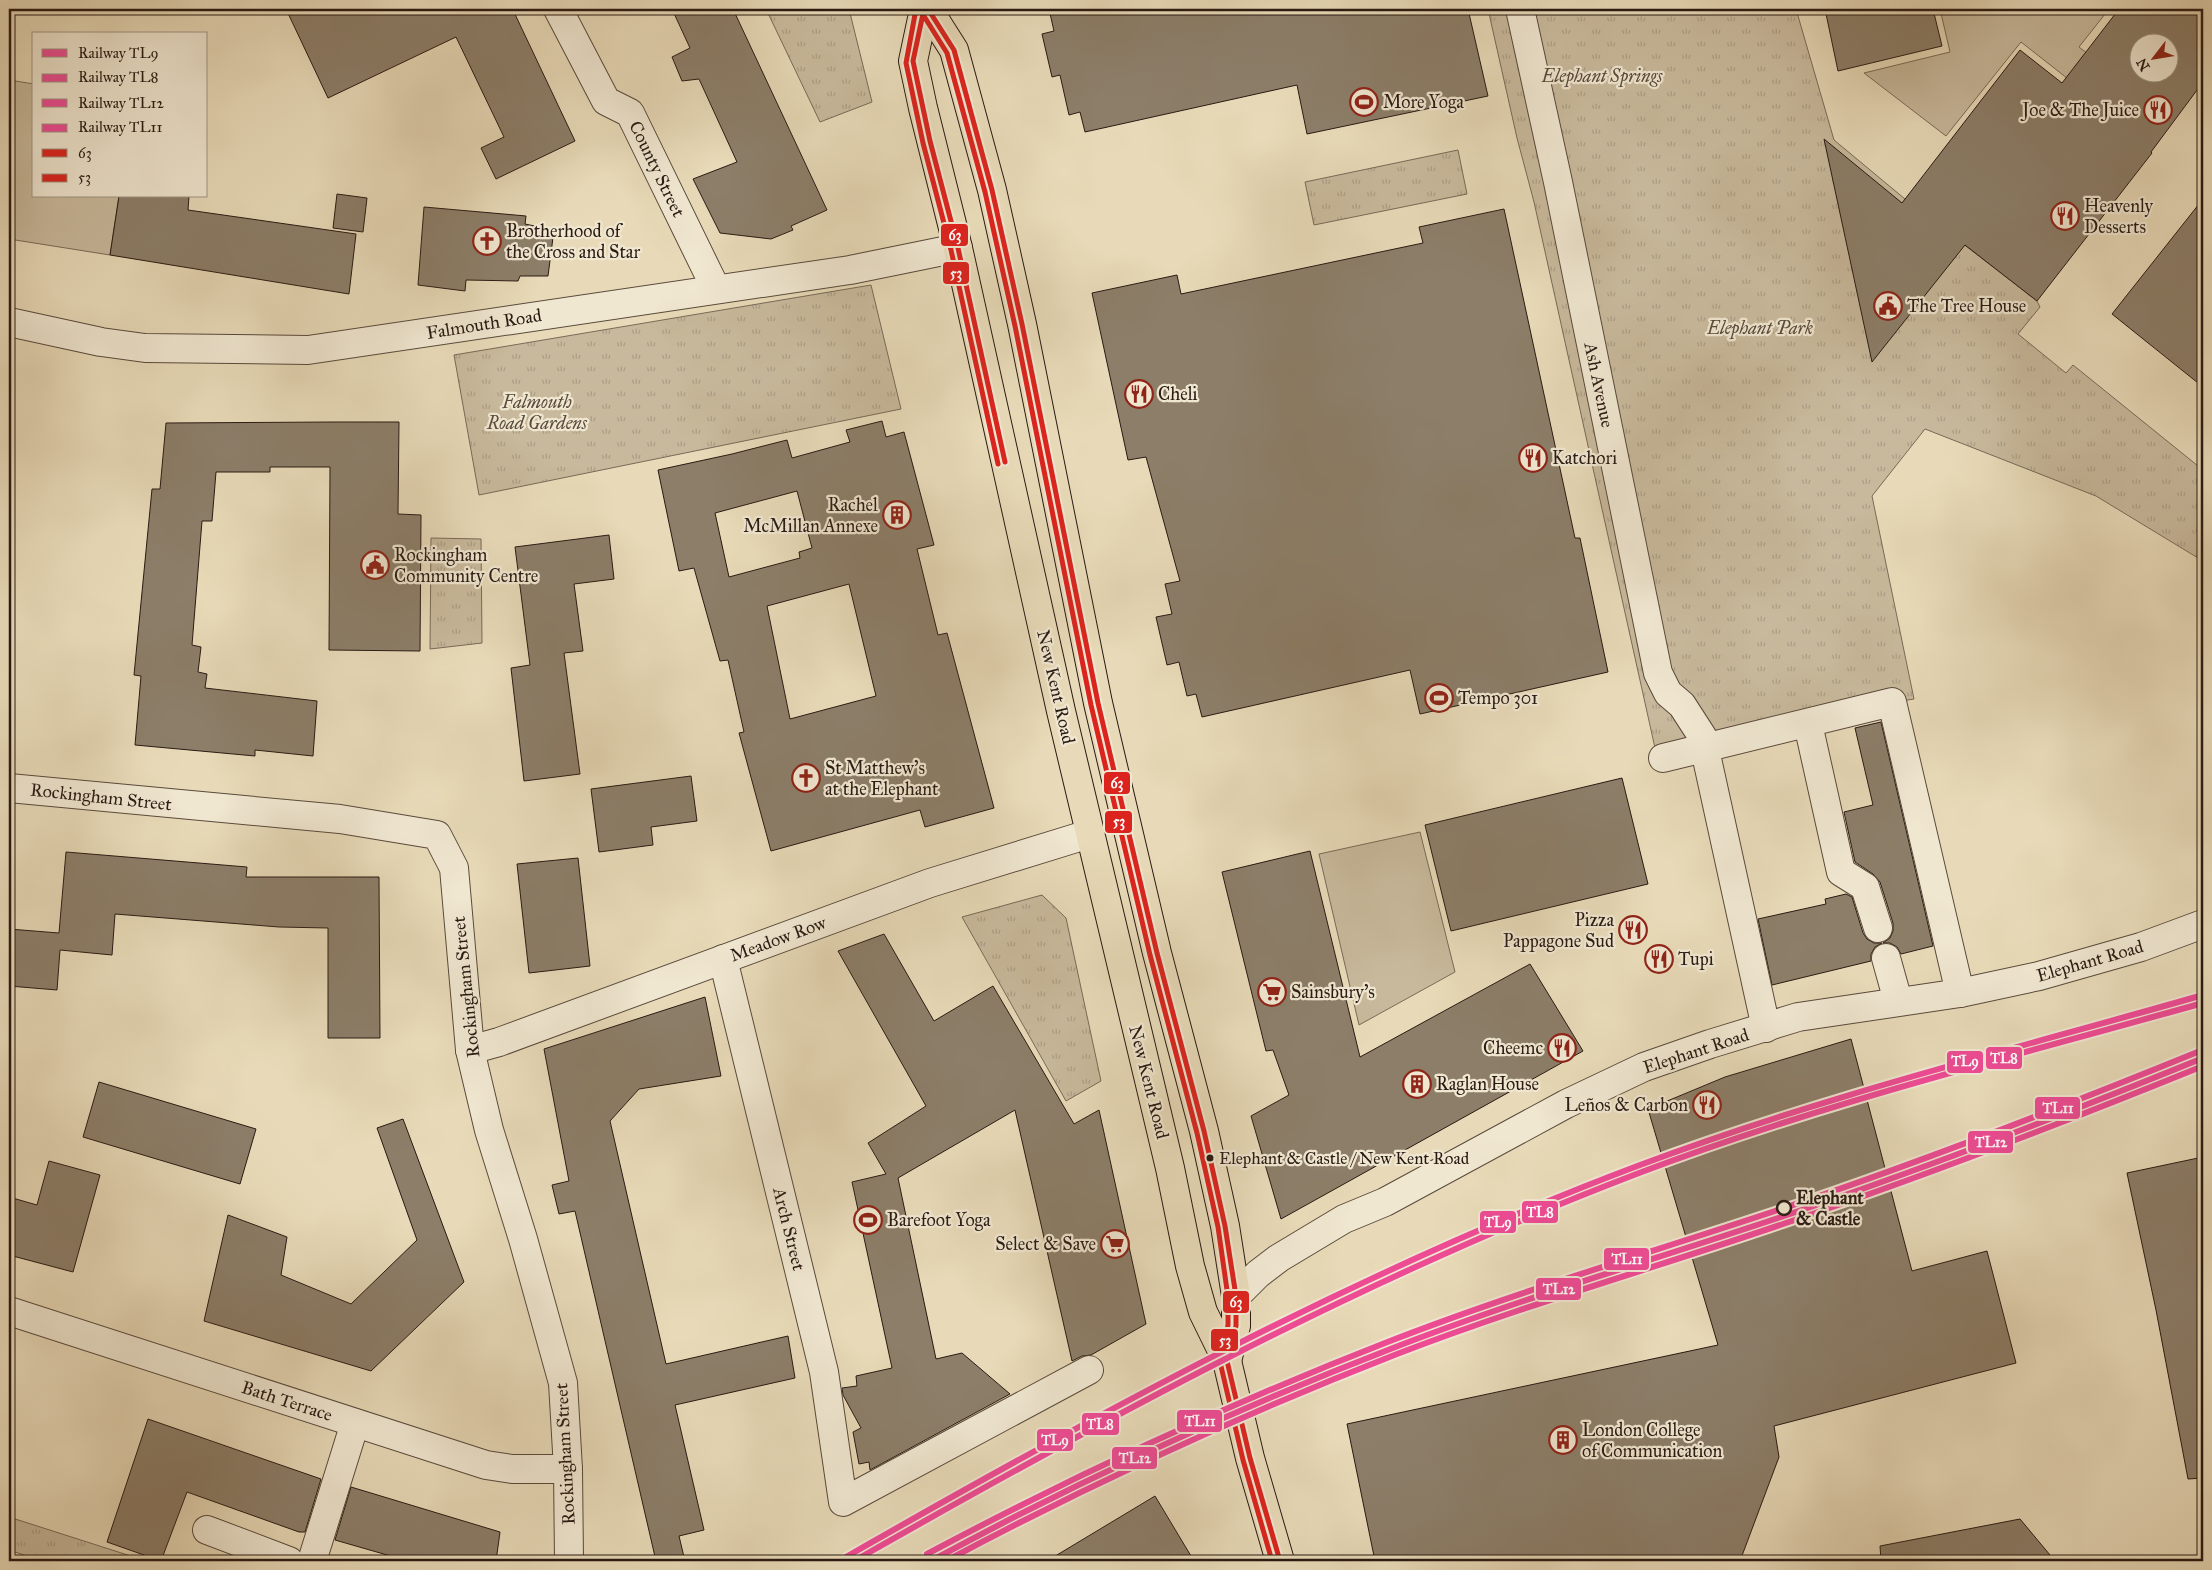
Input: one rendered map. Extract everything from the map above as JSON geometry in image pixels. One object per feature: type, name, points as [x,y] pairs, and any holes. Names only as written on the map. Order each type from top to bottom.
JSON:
[{"type":"highway","name":"New Kent Road","points":[[924,9],[912,61],[930,141],[958,248],[1089,834],[1170,1168],[1196,1291],[1203,1312],[1227,1361],[1250,1458],[1280,1561]]},
{"type":"highway","name":"New Kent Road","points":[[928,9],[954,50],[992,190],[1022,324],[1098,703],[1157,952],[1204,1131],[1225,1226],[1236,1296],[1236,1326],[1227,1361]]},
{"type":"street","name":"County Street","points":[[558,9],[606,101],[630,114],[716,289]]},
{"type":"street","name":"Ash Avenue","points":[[1520,9],[1558,182],[1658,673],[1668,693],[1682,706],[1702,736],[1766,1028]]},
{"type":"street","name":"Falmouth Road","points":[[9,322],[101,342],[145,348],[308,350],[850,270],[958,248]]},
{"type":"street","points":[[1663,758],[1892,702],[1960,993]]},
{"type":"street","points":[[1808,724],[1841,872],[1865,887],[1878,928]]},
{"type":"street","name":"Rockingham Street","points":[[9,788],[340,819],[438,835],[454,868],[470,1050],[489,1130],[523,1238],[562,1383],[568,1469],[570,1561]]},
{"type":"street","name":"Meadow Row","points":[[470,1050],[499,1042],[930,883],[1089,834]]},
{"type":"street","name":"Elephant Road","points":[[1236,1296],[1258,1274],[1306,1241],[1344,1219],[1403,1193],[1566,1104],[1644,1067],[1798,1017],[1960,993],[2084,964],[2141,947],[2203,924]]},
{"type":"street","points":[[1886,958],[1898,1001]]},
{"type":"street","name":"Arch Street","points":[[723,959],[824,1372],[843,1502],[1089,1370]]},
{"type":"street","name":"Bath Terrace","points":[[9,1312],[486,1466],[512,1469],[568,1469]]},
{"type":"street","points":[[312,1561],[355,1423]]},
{"type":"street","points":[[207,1530],[289,1561]]},
{"type":"green space","points":[[766,9],[849,9],[872,102],[820,122]]},
{"type":"green space","name":"Elephant Park","points":[[1488,9],[1796,9],[1834,140],[1905,199],[2037,301],[2040,307],[2018,334],[2066,373],[2073,365],[2203,470],[2203,561],[2096,496],[1925,429],[1872,496],[1914,699],[1781,720],[1655,748],[1534,202],[1517,138]]},
{"type":"green space","points":[[1940,9],[2109,9],[2079,47],[2167,115],[2147,141],[2021,42],[1946,136],[1864,73],[1950,52]]},
{"type":"green space","points":[[9,80],[32,84],[32,198],[119,198],[110,255],[9,239]]},
{"type":"green space","points":[[1458,150],[1467,194],[1314,225],[1305,182]]},
{"type":"green space","name":"Falmouth Road Gardens","points":[[871,285],[901,409],[479,495],[454,355]]},
{"type":"green space","points":[[431,538],[481,539],[482,643],[430,649]]},
{"type":"green space","points":[[1420,832],[1455,972],[1359,1025],[1319,854]]},
{"type":"green space","points":[[1042,895],[1066,918],[1101,1081],[1066,1101],[962,917]]},
{"type":"green space","points":[[9,1517],[137,1558],[136,1561],[42,1561],[9,1550]]},
{"type":"building","points":[[286,9],[516,9],[513,10],[575,141],[496,179],[481,148],[504,137],[456,37],[328,98]]},
{"type":"building","points":[[672,9],[733,9],[827,210],[791,226],[793,230],[771,239],[720,233],[693,179],[737,162],[699,79],[682,81],[672,57],[690,48]]},
{"type":"building","points":[[1049,9],[1468,9],[1488,96],[1307,134],[1297,85],[1085,132],[1080,112],[1069,115],[1060,75],[1052,77],[1042,34],[1054,31]]},
{"type":"building","points":[[1825,9],[1933,9],[1942,46],[1838,71]]},
{"type":"building","points":[[2119,9],[2203,9],[2203,82],[2152,153],[2037,301],[1965,245],[1872,362],[1824,139],[1902,203],[2020,50],[2062,83]]},
{"type":"building","points":[[337,194],[367,198],[363,232],[333,228]]},
{"type":"building","points":[[119,198],[189,198],[188,210],[356,234],[349,294],[110,255]]},
{"type":"building","points":[[2203,199],[2203,387],[2112,314]]},
{"type":"building","name":"Brotherhood of the Cross and Star","points":[[424,207],[526,216],[525,224],[554,230],[548,276],[520,276],[518,281],[466,280],[465,291],[418,285]]},
{"type":"building","points":[[1504,209],[1575,538],[1580,538],[1608,672],[1420,714],[1410,670],[1202,717],[1196,694],[1187,696],[1179,662],[1167,665],[1156,617],[1172,614],[1165,584],[1180,581],[1146,457],[1128,460],[1092,293],[1177,275],[1181,294],[1423,243],[1419,227]]},
{"type":"building","points":[[882,421],[886,437],[904,432],[934,545],[917,549],[938,635],[947,633],[994,808],[925,827],[920,810],[771,851],[739,733],[744,732],[728,660],[720,661],[694,568],[679,571],[658,470],[787,440],[792,458],[850,442],[846,430]],"holes":[[[797,491],[812,548],[799,552],[800,558],[729,577],[715,513]],[[849,584],[876,696],[790,719],[767,606]]]},
{"type":"building","points":[[399,422],[398,514],[421,515],[420,651],[329,650],[330,467],[270,467],[270,472],[216,472],[212,521],[202,521],[192,645],[201,647],[198,672],[207,674],[205,688],[317,701],[313,756],[255,750],[255,756],[135,745],[141,676],[134,675],[152,489],[160,489],[166,423]]},
{"type":"building","points":[[609,535],[614,579],[574,584],[583,651],[564,653],[580,774],[524,781],[511,668],[530,665],[515,547]]},
{"type":"building","points":[[1881,722],[1933,946],[1901,954],[1897,947],[1890,943],[1883,943],[1890,938],[1893,931],[1893,923],[1880,882],[1873,874],[1855,862],[1844,812],[1873,805],[1855,728]]},
{"type":"building","points":[[691,776],[697,821],[651,827],[653,845],[599,852],[591,789]]},
{"type":"building","points":[[1622,778],[1648,884],[1451,931],[1425,825]]},
{"type":"building","name":"Raglan House","points":[[1310,851],[1360,1057],[1530,964],[1583,1051],[1281,1219],[1251,1116],[1289,1095],[1273,1050],[1266,1051],[1222,872]]},
{"type":"building","points":[[66,852],[247,867],[246,877],[379,877],[380,1038],[328,1038],[328,928],[279,927],[115,914],[112,955],[60,950],[57,990],[9,986],[9,929],[59,933]]},
{"type":"building","points":[[578,858],[590,966],[529,973],[517,864]]},
{"type":"building","points":[[1846,894],[1852,897],[1863,933],[1867,939],[1874,943],[1882,943],[1875,947],[1871,954],[1871,961],[1772,985],[1758,919],[1826,904],[1825,899]]},
{"type":"building","points":[[884,934],[934,1021],[993,986],[1074,1124],[1099,1110],[1146,1324],[1091,1355],[1082,1356],[1072,1361],[1015,1110],[898,1178],[936,1359],[962,1353],[1010,1394],[870,1470],[869,1462],[859,1464],[853,1432],[861,1428],[843,1395],[842,1388],[857,1386],[856,1376],[892,1368],[852,1182],[886,1174],[868,1143],[926,1106],[838,951]]},
{"type":"building","points":[[705,997],[721,1076],[639,1089],[610,1121],[666,1364],[788,1336],[795,1378],[675,1405],[704,1530],[679,1536],[684,1557],[656,1561],[575,1211],[559,1214],[552,1185],[569,1181],[544,1049]]},
{"type":"building","points":[[1851,1039],[1912,1271],[1987,1251],[2016,1363],[1774,1426],[1779,1457],[1740,1561],[1375,1561],[1347,1424],[1718,1345],[1648,1109],[1725,1077]]},
{"type":"building","points":[[99,1082],[256,1129],[240,1184],[83,1137]]},
{"type":"building","points":[[403,1119],[464,1282],[371,1371],[204,1321],[228,1215],[287,1237],[281,1275],[351,1304],[417,1240],[377,1128]]},
{"type":"building","points":[[2203,1157],[2203,1478],[2188,1479],[2156,1310],[2127,1173]]},
{"type":"building","points":[[49,1161],[100,1175],[73,1272],[9,1255],[9,1197],[37,1205]]},
{"type":"building","points":[[148,1419],[321,1479],[305,1532],[299,1532],[187,1492],[161,1561],[107,1542]]},
{"type":"building","points":[[351,1487],[500,1532],[496,1561],[408,1561],[335,1540]]},
{"type":"building","points":[[1155,1496],[1194,1561],[1047,1561]]},
{"type":"building","points":[[2020,1519],[2055,1561],[1881,1561],[1880,1546]]},
{"type":"rail line","name":"TL9","points":[[839,1561],[1034,1451],[1232,1347],[1332,1297],[1433,1250],[1536,1206],[1640,1165],[1779,1117],[1920,1074],[2203,995]]},
{"type":"rail line","name":"TL8","points":[[854,1561],[1045,1454],[1239,1352],[1437,1257],[1537,1214],[1639,1173],[1778,1124],[1849,1102],[2203,1003]]},
{"type":"rail line","name":"TL11","points":[[927,1554],[983,1524],[1155,1441],[1272,1389],[1390,1341],[1533,1290],[1882,1174],[2042,1114],[2200,1051]]},
{"type":"rail line","name":"TL12","points":[[931,1561],[1101,1474],[1217,1421],[1334,1371],[1488,1313],[1885,1181],[2045,1121],[2203,1058]]},
{"type":"rail line","name":"TL8","points":[[946,1561],[1056,1504],[1168,1451],[1225,1425],[1397,1354],[1493,1319],[1836,1206],[2047,1128],[2203,1066]]},
{"type":"transit line","name":"53","points":[[916,9],[906,63],[923,143],[951,250],[998,464]]},
{"type":"transit line","name":"63","points":[[924,9],[913,61],[930,141],[958,248],[1005,462]]},
{"type":"transit line","name":"63","points":[[928,9],[954,50],[992,190],[1022,324],[1098,703],[1157,953],[1204,1131],[1225,1226],[1236,1296],[1236,1326],[1227,1361],[1250,1458],[1280,1561]]},
{"type":"transit line","name":"53","points":[[922,13],[947,53],[985,192],[1015,326],[1091,705],[1150,955],[1197,1133],[1218,1227],[1228,1297],[1228,1325],[1220,1362],[1243,1460],[1272,1561]]},
{"type":"place","name":"More Yoga","points":[[1364,102]]},
{"type":"place","name":"Joe & The Juice","points":[[2158,110]]},
{"type":"place","name":"Heavenly Desserts","points":[[2065,216]]},
{"type":"place","name":"Brotherhood of the Cross and Star","points":[[487,241]]},
{"type":"place","name":"The Tree House","points":[[1888,306]]},
{"type":"place","name":"Cheli","points":[[1139,394]]},
{"type":"place","name":"Katchori","points":[[1533,458]]},
{"type":"place","name":"Rachel McMillan Annexe","points":[[897,515]]},
{"type":"place","name":"Rockingham Community Centre","points":[[375,565]]},
{"type":"place","name":"Tempo 301","points":[[1439,698]]},
{"type":"place","name":"St Matthew's at the Elephant","points":[[806,778]]},
{"type":"place","name":"Pizza Pappagone Sud","points":[[1633,930]]},
{"type":"place","name":"Tupi","points":[[1659,959]]},
{"type":"place","name":"Sainsbury's","points":[[1272,992]]},
{"type":"place","name":"Cheemc","points":[[1562,1048]]},
{"type":"place","name":"Raglan House","points":[[1417,1084]]},
{"type":"place","name":"Leños & Carbon","points":[[1707,1105]]},
{"type":"place","name":"Elephant & Castle / New Kent Road","points":[[1210,1158]]},
{"type":"place","name":"Elephant & Castle","points":[[1784,1208]]},
{"type":"place","name":"Barefoot Yoga","points":[[868,1220]]},
{"type":"place","name":"Select & Save","points":[[1115,1244]]},
{"type":"place","name":"London College of Communication","points":[[1563,1440]]},
{"type":"park label","name":"Elephant Springs","points":[[1602,76]]}]
